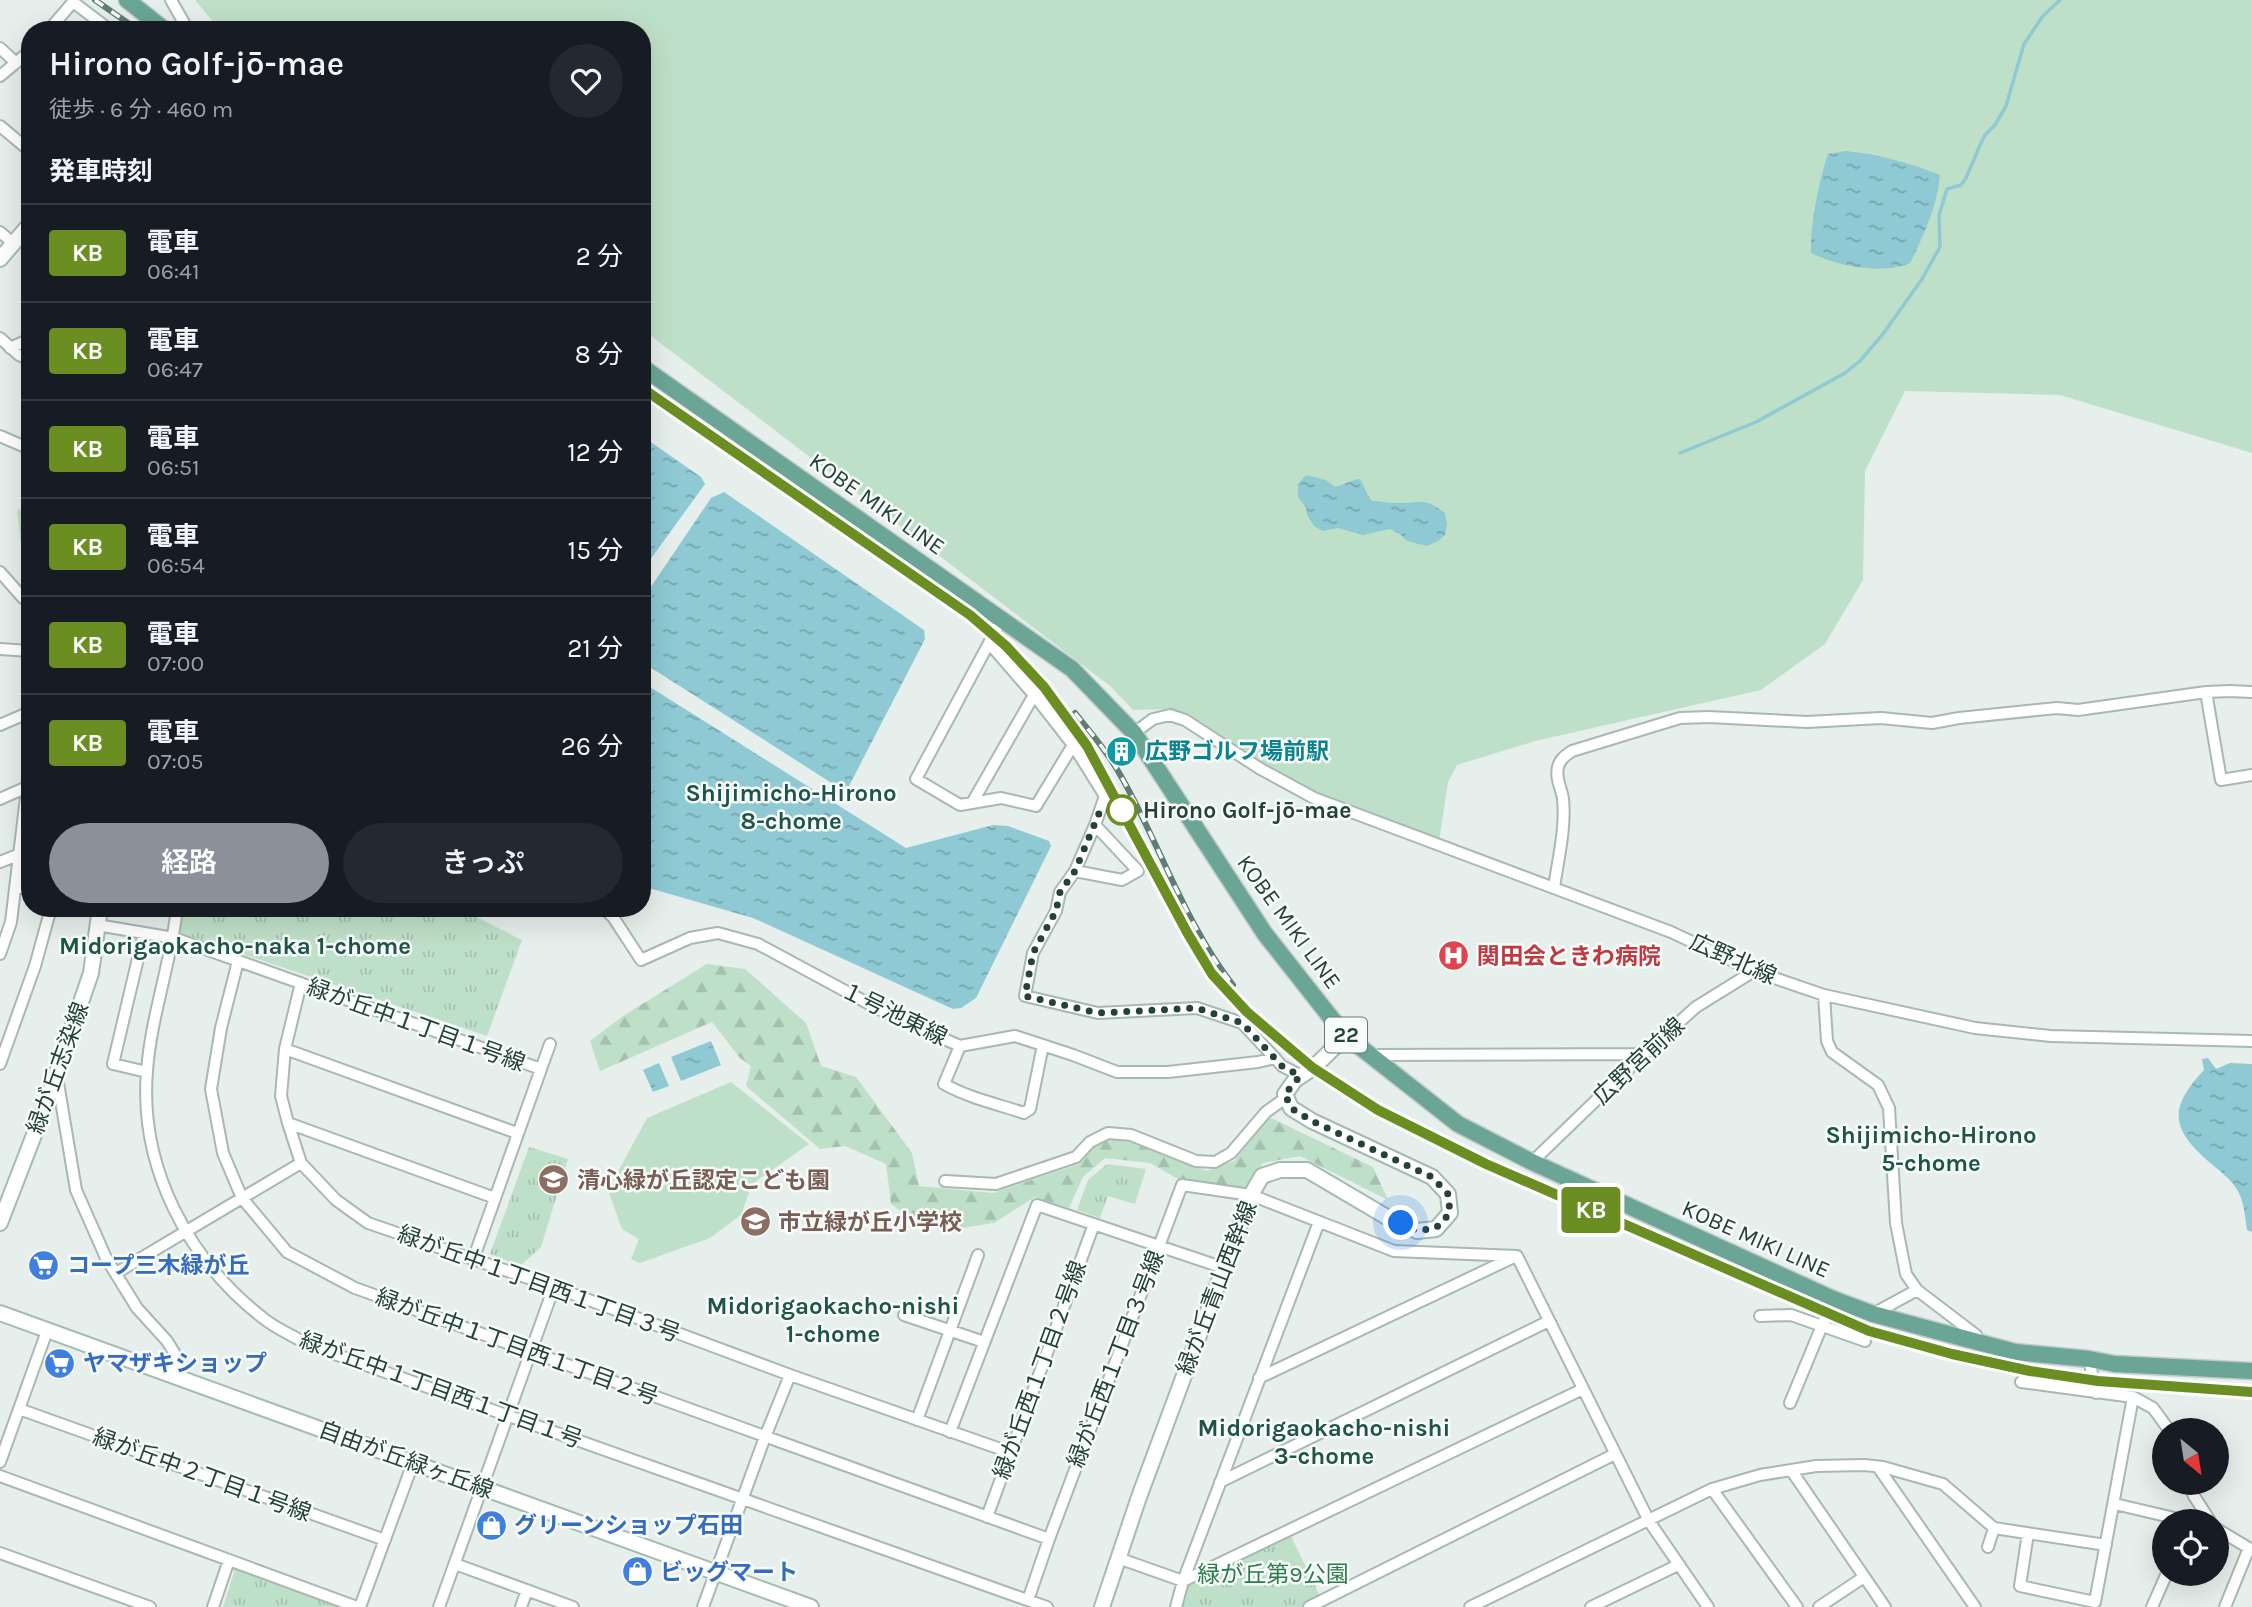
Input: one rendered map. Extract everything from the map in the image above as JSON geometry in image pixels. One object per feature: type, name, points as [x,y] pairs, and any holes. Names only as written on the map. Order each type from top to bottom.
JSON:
[{"type":"main road","points":[[127,0],[154,21]]},
{"type":"main road","name":"KOBE MIKI LINE","points":[[651,374],[1072,669],[1134,733],[1265,934],[1346,1036],[1458,1124],[1532,1162],[1833,1299],[1873,1314],[2015,1352],[2115,1364],[2252,1371]]},
{"type":"street","points":[[171,0],[183,21]]},
{"type":"street","points":[[56,21],[73,2],[98,21]]},
{"type":"street","points":[[0,48],[16,63]]},
{"type":"street","points":[[0,76],[21,59]]},
{"type":"street","points":[[0,125],[21,143]]},
{"type":"street","points":[[0,232],[13,243]]},
{"type":"street","points":[[0,259],[21,234]]},
{"type":"street","points":[[0,338],[21,356]]},
{"type":"street","points":[[10,348],[21,342]]},
{"type":"street","points":[[0,436],[21,445]]},
{"type":"street","points":[[0,572],[21,595]]},
{"type":"street","points":[[1002,620],[916,779],[960,805],[1001,797],[1036,806],[1073,745]]},
{"type":"street","points":[[989,643],[1073,745],[1105,796],[1075,871],[1060,892],[1056,911],[1033,953],[1025,996],[1098,1013],[1197,1008],[1242,1023],[1282,1066],[1300,1076]]},
{"type":"street","points":[[0,649],[21,650]]},
{"type":"street","points":[[2206,692],[2221,780],[2252,775]]},
{"type":"street","points":[[1554,888],[1562,829],[1563,797],[1558,785],[1558,767],[1564,757],[1572,751],[1680,718],[1807,722],[1881,718],[1932,723],[2057,708],[2078,710],[2206,692],[2252,692]]},
{"type":"street","points":[[972,803],[1034,695]]},
{"type":"street","name":"広野北線","points":[[1134,733],[1153,719],[1170,715],[1185,720],[1259,768],[1314,798],[1671,932],[1754,971],[1824,995],[1975,1028],[2051,1036],[2252,1041]]},
{"type":"street","points":[[0,725],[21,716]]},
{"type":"street","points":[[0,799],[21,790]]},
{"type":"street","points":[[1075,871],[1122,880],[1138,871],[1095,825]]},
{"type":"street","points":[[0,862],[21,854]]},
{"type":"street","points":[[0,954],[11,922],[21,868]]},
{"type":"street","points":[[16,887],[21,888]]},
{"type":"street","points":[[0,1065],[35,966],[49,917]]},
{"type":"street","name":"緑が丘志染線","points":[[0,1223],[91,973],[98,917]]},
{"type":"street","name":"緑が丘中１丁目西１丁目１号","points":[[176,917],[146,1072],[148,1120],[160,1180],[185,1232],[226,1284],[264,1319],[309,1345],[1047,1607]]},
{"type":"street","name":"１号池東線","points":[[613,917],[641,960],[690,938],[718,933],[758,944],[886,1013],[960,1046],[1015,1036],[1117,1072],[1168,1072],[1275,1058]]},
{"type":"street","name":"緑が丘中１丁目１号線","points":[[97,925],[174,938],[541,1069],[473,1260]]},
{"type":"street","points":[[144,933],[113,1065],[146,1072]]},
{"type":"street","name":"緑が丘中１丁目西１丁目２号","points":[[238,961],[221,1028],[211,1089],[223,1153],[242,1198],[287,1252],[355,1289],[1049,1539]]},
{"type":"street","name":"広野宮前線","points":[[1532,1162],[1696,1007],[1754,971]]},
{"type":"street","name":"緑が丘中１丁目西１丁目３号","points":[[301,984],[285,1048],[281,1096],[288,1123],[301,1163],[336,1200],[368,1223],[554,1287],[790,1375],[1009,1452]]},
{"type":"street","points":[[1824,995],[1828,1041],[1832,1052],[1878,1085],[1889,1108],[1896,1223],[1906,1274],[1917,1290],[1976,1335],[1980,1343]]},
{"type":"street","points":[[946,1181],[996,1184],[1076,1157],[1090,1142],[1108,1132],[1131,1135],[1196,1161],[1215,1162],[1231,1153],[1266,1112],[1287,1097],[1285,1094],[1300,1076],[1313,1068],[1346,1036]]},
{"type":"street","points":[[541,1069],[550,1044]]},
{"type":"street","points":[[960,1046],[944,1084],[962,1095],[984,1099],[1024,1113],[1030,1110],[1043,1045]]},
{"type":"street","points":[[285,1048],[517,1133]]},
{"type":"street","points":[[1371,1055],[1644,1054]]},
{"type":"street","points":[[56,1074],[76,1190],[106,1258],[137,1308],[167,1341],[175,1354],[177,1379]]},
{"type":"street","name":"緑が丘青山西幹線","points":[[1102,1607],[1139,1497],[1251,1195],[1262,1176],[1280,1170],[1307,1170],[1385,1216],[1417,1231],[1436,1228],[1450,1213],[1448,1194],[1432,1177],[1312,1121],[1291,1108],[1287,1097]]},
{"type":"street","points":[[288,1123],[495,1198]]},
{"type":"street","points":[[116,1273],[301,1163]]},
{"type":"street","name":"緑が丘西１丁目３号線","points":[[1028,1600],[1182,1185],[1251,1195]]},
{"type":"street","points":[[1251,1195],[1394,1251],[1517,1256]]},
{"type":"street","points":[[950,1432],[1037,1205],[1224,1268]]},
{"type":"street","points":[[1176,1607],[1183,1581],[1319,1222]]},
{"type":"street","name":"緑が丘西１丁目２号線","points":[[987,1517],[1094,1224]]},
{"type":"street","points":[[916,1420],[978,1255]]},
{"type":"street","points":[[1517,1256],[1648,1521],[1708,1607]]},
{"type":"street","points":[[1259,1378],[1517,1256]]},
{"type":"street","points":[[439,1607],[554,1287]]},
{"type":"street","points":[[1873,1314],[1917,1290]]},
{"type":"street","points":[[1790,1404],[1833,1299]]},
{"type":"street","name":"自由が丘緑ヶ丘線","points":[[0,1314],[811,1607]]},
{"type":"street","points":[[904,1315],[984,1342]]},
{"type":"street","points":[[1760,1316],[1791,1315],[1822,1324],[1865,1342]]},
{"type":"street","points":[[1220,1482],[1549,1321]]},
{"type":"street","points":[[0,1462],[47,1331]]},
{"type":"street","points":[[2089,1359],[2096,1393]]},
{"type":"street","points":[[703,1607],[790,1375]]},
{"type":"street","points":[[2021,1382],[2133,1398],[2153,1408],[2160,1418]]},
{"type":"street","points":[[1118,1558],[1183,1581],[1583,1389]]},
{"type":"street","points":[[2028,1533],[2020,1586],[2095,1602],[2133,1398]]},
{"type":"street","name":"緑が丘中２丁目１号線","points":[[19,1409],[385,1540]]},
{"type":"street","points":[[1309,1607],[1615,1454]]},
{"type":"street","points":[[0,1476],[359,1607],[413,1463]]},
{"type":"street","points":[[1470,1607],[1712,1489],[1760,1475],[1816,1466],[1864,1465],[1943,1484],[1994,1528],[2106,1545]]},
{"type":"street","points":[[1878,1467],[1975,1607]]},
{"type":"street","points":[[1791,1470],[1885,1607]]},
{"type":"street","points":[[1712,1489],[1797,1607]]},
{"type":"street","points":[[2115,1504],[2152,1513]]},
{"type":"street","points":[[1988,1547],[1994,1528]]},
{"type":"street","points":[[2225,1607],[2251,1549],[2229,1536]]},
{"type":"street","points":[[0,1553],[150,1607]]},
{"type":"street","points":[[213,1607],[229,1560]]},
{"type":"street","points":[[455,1564],[573,1607]]},
{"type":"street","points":[[1591,1607],[1678,1564]]},
{"type":"street","points":[[1819,1607],[1864,1577]]},
{"type":"street","points":[[2152,1607],[2161,1586]]},
{"type":"street","points":[[521,1607],[527,1590]]},
{"type":"street","points":[[1612,1597],[1619,1607]]},
{"type":"green space","points":[[195,0],[2252,0],[2252,453],[2060,395],[1905,391],[1865,471],[1863,580],[1825,644],[1761,690],[1535,741],[1457,765],[1448,782],[1439,841],[1312,793],[1173,709],[1133,710],[1110,686],[651,336],[651,21],[212,21]]},
{"type":"green space","points":[[21,509],[21,545],[17,510]]},
{"type":"green space","points":[[182,917],[477,917],[522,940],[487,1036],[180,933]]},
{"type":"green space","points":[[707,964],[745,969],[806,1023],[821,1066],[856,1077],[912,1153],[919,1186],[993,1193],[1079,1164],[1097,1144],[1112,1140],[1139,1144],[1207,1171],[1234,1161],[1269,1117],[1373,1167],[1388,1200],[1300,1156],[1263,1163],[1248,1188],[1178,1179],[1150,1163],[1105,1158],[1083,1177],[1069,1208],[1035,1197],[994,1223],[943,1231],[917,1223],[891,1204],[886,1164],[845,1146],[820,1149],[746,1086],[751,1066],[740,1058],[712,1022],[600,1071],[590,1041],[623,1016]]},
{"type":"green space","points":[[731,1082],[809,1144],[752,1184],[741,1215],[710,1238],[640,1263],[631,1259],[639,1239],[622,1229],[608,1190],[647,1118]]},
{"type":"green space","points":[[529,1147],[568,1159],[541,1247],[520,1266],[490,1254]]},
{"type":"green space","points":[[1107,1164],[1146,1169],[1135,1204],[1108,1196],[1100,1218],[1077,1210],[1088,1180]]},
{"type":"green space","name":"緑が丘第9公園","points":[[1288,1530],[1322,1600],[1309,1607],[1176,1607],[1183,1581]]},
{"type":"green space","points":[[237,1563],[357,1607],[223,1607]]},
{"type":"water","points":[[1846,151],[1894,160],[1940,175],[1933,210],[1910,263],[1899,267],[1873,269],[1834,262],[1811,253],[1816,203],[1828,154]]},
{"type":"water","points":[[651,442],[701,477],[705,484],[651,559]]},
{"type":"water","points":[[1306,475],[1326,480],[1335,487],[1360,479],[1372,501],[1431,504],[1445,513],[1445,535],[1427,546],[1407,541],[1390,529],[1363,535],[1338,528],[1323,531],[1314,526],[1298,497],[1298,484]]},
{"type":"water","points":[[724,492],[924,630],[925,639],[849,786],[830,782],[651,668],[651,587],[711,498]]},
{"type":"water","points":[[651,688],[906,848],[993,825],[1008,826],[1049,841],[1051,846],[976,998],[961,1008],[953,1009],[753,918],[651,889]]},
{"type":"water","points":[[711,1041],[721,1065],[681,1081],[671,1057]]},
{"type":"water","points":[[2208,1058],[2216,1069],[2230,1063],[2252,1064],[2252,1232],[2247,1230],[2239,1192],[2227,1177],[2195,1149],[2181,1127],[2180,1106],[2204,1070],[2202,1059]]},
{"type":"water","points":[[659,1063],[669,1086],[653,1092],[643,1070]]},
{"type":"waterway","points":[[1680,453],[1756,422],[1845,373],[1860,361],[1883,334],[1922,279],[1940,247],[1939,215],[1947,189],[1961,185],[1966,178],[1985,135],[1995,125],[2006,106],[2024,44],[2043,16],[2060,0]]},
{"type":"railway","points":[[95,0],[125,21]]},
{"type":"railway","points":[[651,394],[970,615],[1025,664]]},
{"type":"railway","points":[[1018,658],[1044,687],[1087,746],[1212,974],[1247,1011],[1313,1068],[1378,1110],[1486,1164],[1869,1330],[1952,1354],[2030,1371],[2098,1381],[2252,1392]]},
{"type":"railway","points":[[1075,713],[1117,769],[1187,911],[1216,962],[1233,985]]},
{"type":"train","name":"KB","points":[[651,394],[970,615],[1018,658],[1044,687],[1087,746],[1212,974],[1247,1012],[1313,1068],[1350,1093],[1420,1133],[1486,1164],[1869,1331],[1952,1354],[2030,1371],[2098,1381],[2252,1392]]},
{"type":"place","name":"広野ゴルフ場前駅","points":[[1122,751]]},
{"type":"place","name":"Hirono Golf-jō-mae","points":[[1122,810]]},
{"type":"place","name":"関田会ときわ病院","points":[[1454,956]]},
{"type":"place","name":"清心緑が丘認定こども園","points":[[554,1180]]},
{"type":"place","name":"市立緑が丘小学校","points":[[755,1222]]},
{"type":"place","name":"コープ三木緑が丘","points":[[44,1265]]},
{"type":"place","name":"ヤマザキショップ","points":[[60,1363]]},
{"type":"place","name":"グリーンショップ石田","points":[[491,1525]]},
{"type":"place","name":"ビッグマート","points":[[637,1572]]},
{"type":"district","name":"Shijimicho-Hirono 8-chome","points":[[791,807]]},
{"type":"district","name":"Midorigaokacho-naka 1-chome","points":[[235,946]]},
{"type":"district","name":"Shijimicho-Hirono 5-chome","points":[[1931,1149]]},
{"type":"district","name":"Midorigaokacho-nishi 1-chome","points":[[833,1320]]},
{"type":"district","name":"Midorigaokacho-nishi 3-chome","points":[[1324,1442]]},
{"type":"route","points":[[1122,810],[1100,811],[1075,871],[1060,892],[1056,911],[1033,953],[1025,996],[1098,1013],[1197,1008],[1242,1023],[1282,1066],[1300,1076],[1285,1094],[1291,1108],[1312,1121],[1432,1177],[1448,1194],[1450,1213],[1436,1228],[1417,1231],[1401,1223]]}]
